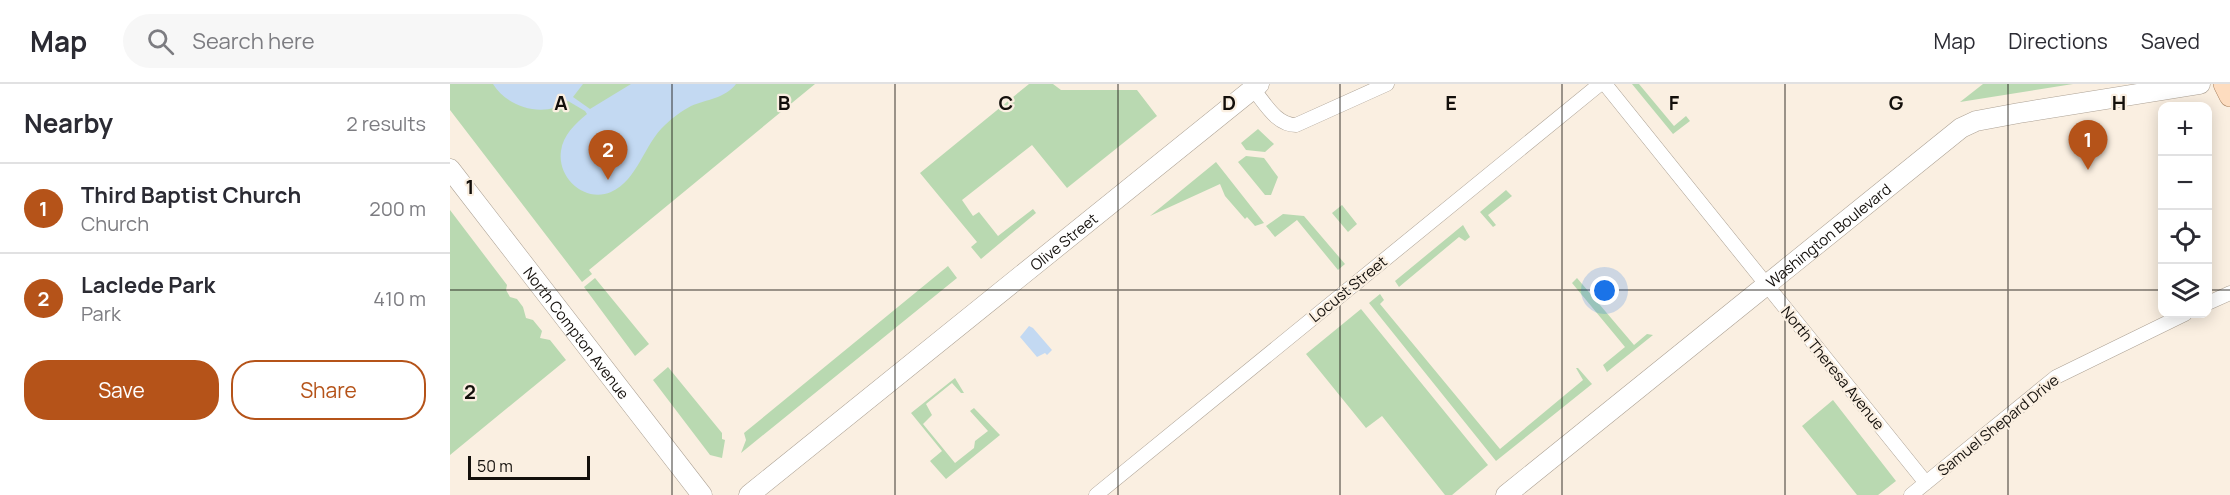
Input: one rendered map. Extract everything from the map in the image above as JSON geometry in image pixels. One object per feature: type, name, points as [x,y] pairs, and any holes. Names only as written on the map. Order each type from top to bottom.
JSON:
[{"type":"main road","name":"Washington Boulevard","points":[[1506,495],[1961,128],[1976,121],[2200,84]]},
{"type":"main road","points":[[2224,84],[2230,96]]},
{"type":"main road","name":"Olive Street","points":[[749,495],[1256,86]]},
{"type":"main road","name":"North Compton Avenue","points":[[450,169],[702,495]]},
{"type":"street","name":"Olive Street","points":[[1256,86],[1279,120],[1296,125],[1387,84]]},
{"type":"street","name":"Locust Street","points":[[1096,495],[1600,84]]},
{"type":"street","name":"North Theresa Avenue","points":[[1605,84],[1926,483]]},
{"type":"street","points":[[2212,301],[2230,293]]},
{"type":"street","name":"Samuel Shepard Drive","points":[[1911,495],[2056,377],[2177,318]]},
{"type":"green space","points":[[450,84],[815,84],[589,270],[592,274],[582,282],[450,110]]},
{"type":"green space","points":[[1029,84],[1053,84],[1061,90],[1137,90],[1157,116],[1067,188],[1032,145],[962,200],[973,216],[979,212],[998,236],[1033,209],[1036,213],[981,259],[971,247],[977,242],[920,173]]},
{"type":"green space","points":[[1632,84],[1639,84],[1674,126],[1686,116],[1690,121],[1673,134]]},
{"type":"green space","points":[[1983,84],[2073,84],[1960,102]]},
{"type":"green space","points":[[1258,129],[1274,144],[1265,152],[1246,150],[1241,143]]},
{"type":"green space","points":[[1246,156],[1264,158],[1278,177],[1271,195],[1265,195],[1238,162]]},
{"type":"green space","points":[[1216,162],[1264,223],[1255,226],[1247,217],[1245,219],[1225,196],[1220,184],[1150,216]]},
{"type":"green space","points":[[1506,190],[1512,196],[1488,215],[1496,225],[1493,227],[1480,212]]},
{"type":"green space","points":[[1342,205],[1357,224],[1348,232],[1332,213]]},
{"type":"green space","points":[[450,210],[507,285],[506,290],[510,297],[517,299],[523,307],[526,318],[533,320],[542,331],[540,338],[550,340],[566,360],[450,455]]},
{"type":"green space","points":[[1283,214],[1304,216],[1345,264],[1338,270],[1297,220],[1275,237],[1266,226]]},
{"type":"green space","points":[[1463,225],[1470,237],[1465,241],[1459,237],[1399,287],[1395,281]]},
{"type":"green space","points":[[948,266],[957,278],[741,453],[746,440],[744,433]]},
{"type":"green space","points":[[595,278],[649,344],[635,356],[584,287]]},
{"type":"green space","points":[[1577,278],[1634,345],[1647,334],[1653,335],[1607,372],[1603,365],[1625,347],[1572,283]]},
{"type":"green space","points":[[1380,294],[1384,300],[1380,304],[1500,449],[1583,380],[1576,368],[1592,384],[1496,461],[1369,303]]},
{"type":"green space","points":[[1361,309],[1488,465],[1452,495],[1445,495],[1382,416],[1366,428],[1306,354]]},
{"type":"green space","points":[[668,367],[722,433],[722,439],[725,440],[722,458],[710,455],[653,380]]},
{"type":"green space","points":[[955,378],[964,393],[961,393],[952,383],[926,404],[932,415],[923,424],[955,463],[974,448],[975,441],[988,431],[970,411],[974,408],[1000,435],[946,479],[930,461],[942,451],[911,413]]},
{"type":"green space","points":[[1833,400],[1896,481],[1878,495],[1857,495],[1802,426]]},
{"type":"water","points":[[493,84],[583,84],[573,97],[590,109],[631,84],[736,84],[726,93],[691,106],[671,120],[658,133],[628,179],[611,192],[601,195],[583,191],[575,186],[568,179],[561,161],[564,140],[587,114],[585,111],[568,101],[548,109],[527,108],[507,99]]},
{"type":"water","points":[[1029,326],[1052,350],[1047,355],[1045,353],[1037,357],[1020,337]]},
{"type":"place","name":"Third Baptist Church","points":[[2088,170]]},
{"type":"place","name":"Laclede Park","points":[[608,180]]}]
